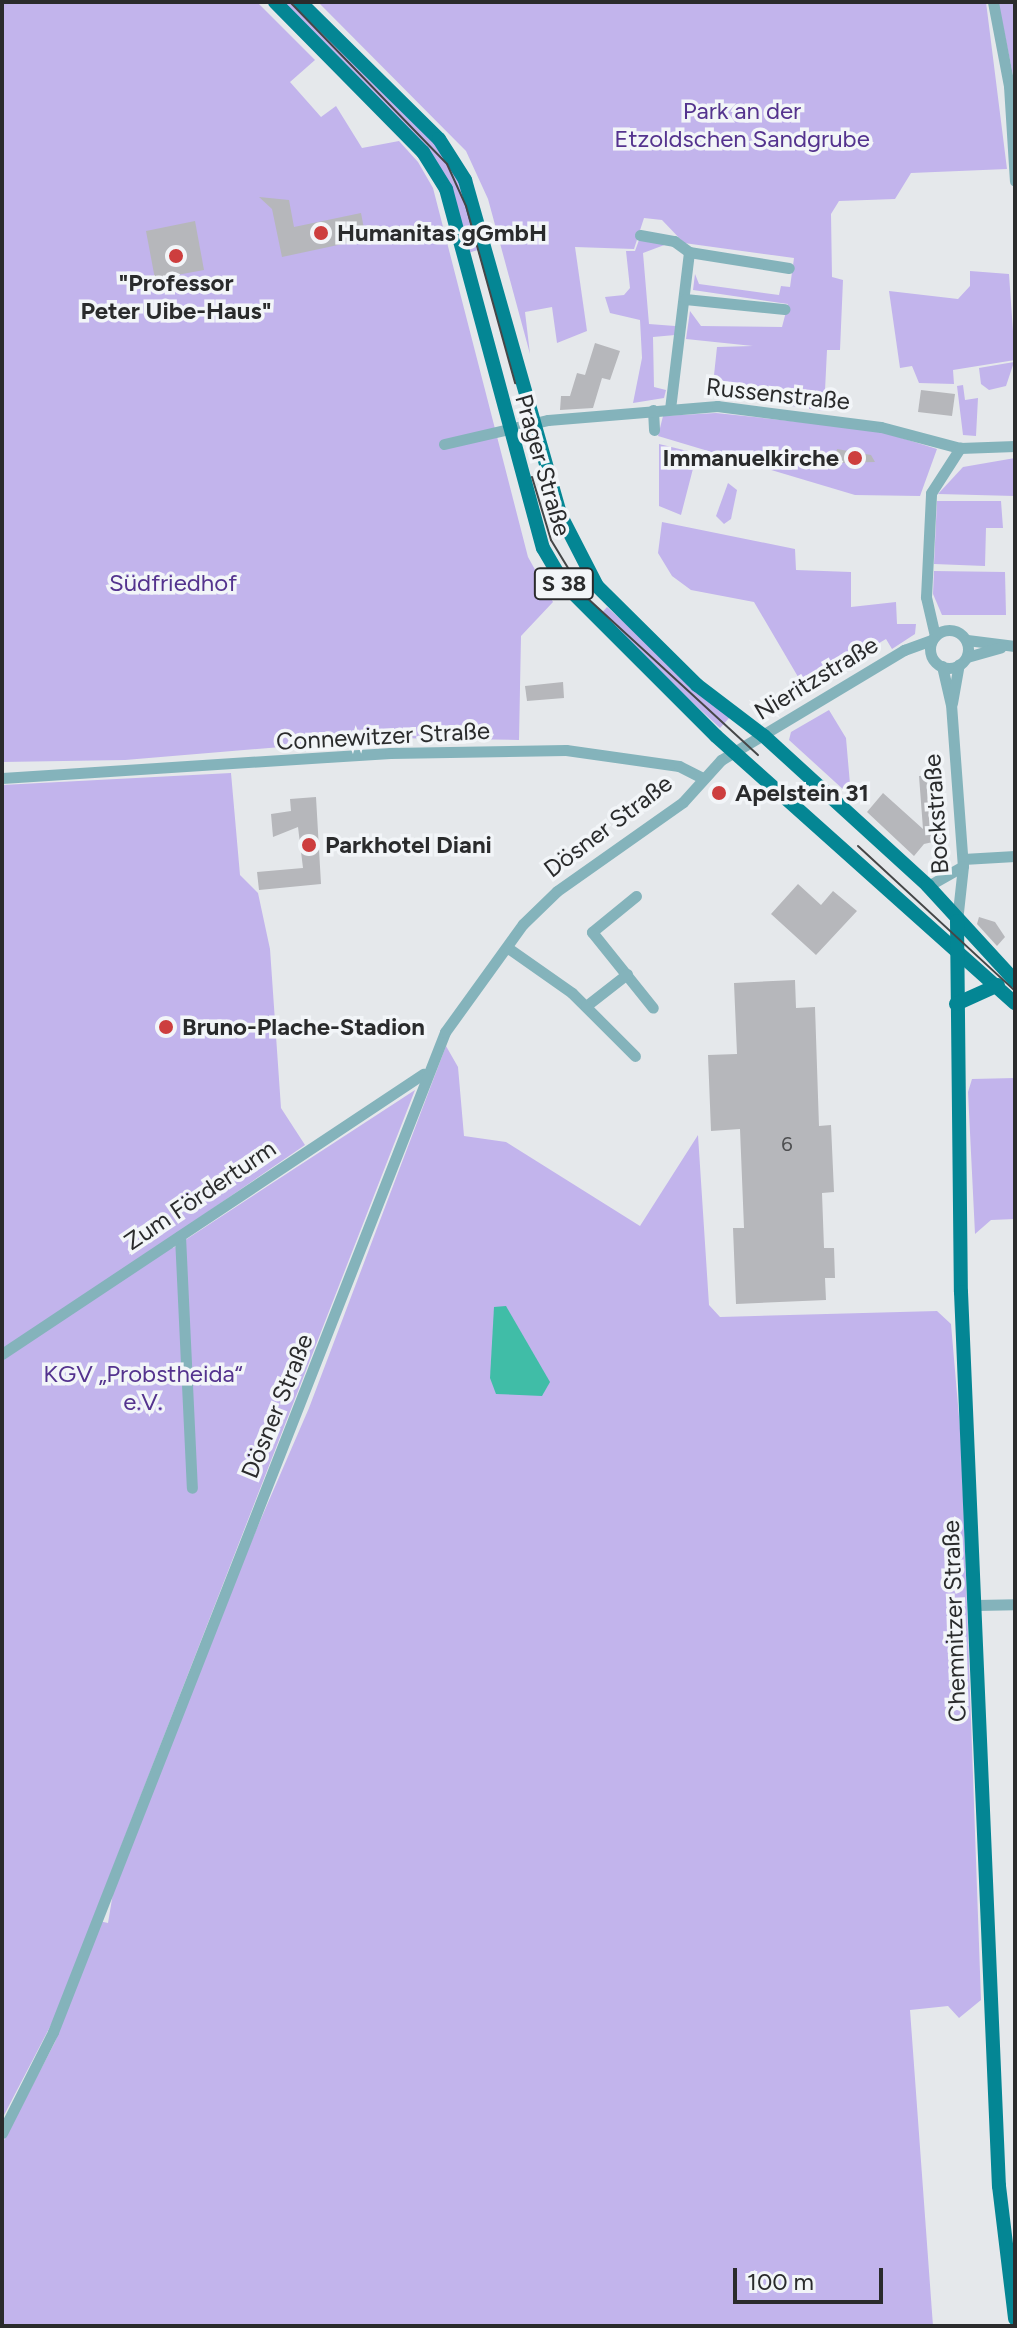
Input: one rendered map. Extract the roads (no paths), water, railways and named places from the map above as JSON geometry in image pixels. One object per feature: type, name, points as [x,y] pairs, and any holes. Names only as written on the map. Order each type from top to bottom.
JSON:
[{"type":"main road","name":"Prager Straße","points":[[275,2],[436,170],[453,210],[510,428],[551,566],[657,682],[1015,1003]]},
{"type":"main road","name":"Prager Straße","points":[[300,2],[454,159],[473,204],[560,514],[597,586],[697,685],[928,886],[1015,981]]},
{"type":"main road","name":"Chemnitzer Straße","points":[[957,921],[960,1282],[1000,2209],[1015,2319]]},
{"type":"main road","points":[[956,1004],[998,985]]},
{"type":"street","points":[[993,2],[1009,86],[1015,181]]},
{"type":"street","points":[[640,235],[674,241],[689,252],[789,268]]},
{"type":"street","points":[[670,408],[689,252]]},
{"type":"street","points":[[685,299],[784,309]]},
{"type":"street","name":"Russenstraße","points":[[444,444],[535,423],[717,406],[881,427],[960,448],[1015,446]]},
{"type":"street","points":[[653,410],[654,430]]},
{"type":"street","points":[[960,448],[931,493],[927,608],[934,638],[932,656],[942,666],[1010,646]]},
{"type":"street","points":[[927,608],[950,630],[967,640],[1010,646]]},
{"type":"street","points":[[934,638],[950,630]]},
{"type":"street","name":"Nieritzstraße","points":[[757,739],[904,650],[934,638]]},
{"type":"street","points":[[963,661],[967,640]]},
{"type":"street","name":"Nieritzstraße","points":[[904,650],[932,656]]},
{"type":"street","name":"Bockstraße","points":[[951,704],[963,661]]},
{"type":"street","name":"Bockstraße","points":[[942,666],[951,704],[963,862],[957,921]]},
{"type":"street","points":[[703,778],[757,739]]},
{"type":"street","name":"Connewitzer Straße","points":[[2,778],[390,753],[566,750],[679,766],[703,778]]},
{"type":"street","name":"Dösner Straße","points":[[2,2133],[53,2032],[212,1621],[309,1391],[422,1092],[423,1074],[445,1032],[508,948],[557,891],[683,802],[703,778]]},
{"type":"street","points":[[928,886],[963,862],[1015,856]]},
{"type":"street","points":[[636,896],[592,932],[653,1008]]},
{"type":"street","points":[[508,948],[586,1006],[635,1056]]},
{"type":"street","points":[[586,1006],[627,974]]},
{"type":"street","name":"Zum Förderturm","points":[[2,1354],[423,1074]]},
{"type":"street","points":[[180,1236],[192,1488]]},
{"type":"street","points":[[976,1605],[1015,1604]]},
{"type":"tram line","points":[[290,2],[447,164],[466,206],[515,383]]},
{"type":"tram line","points":[[532,477],[551,540],[585,596],[758,755]]},
{"type":"tram line","points":[[858,846],[1015,991]]},
{"type":"place","name":"Humanitas gGmbH","points":[[321,233]]},
{"type":"place","name":"\"Professor Peter Uibe-Haus\"","points":[[176,256]]},
{"type":"place","name":"Immanuelkirche","points":[[855,458]]},
{"type":"place","name":"Apelstein 31","points":[[719,793]]},
{"type":"place","name":"Parkhotel Diani","points":[[309,845]]},
{"type":"place","name":"Bruno-Plache-Stadion","points":[[166,1027]]},
{"type":"park label","name":"Park an der Etzoldschen Sandgrube","points":[[742,125]]},
{"type":"park label","name":"Südfriedhof","points":[[173,583]]},
{"type":"park label","name":"KGV „Probstheida“ e.V.","points":[[143,1388]]}]
